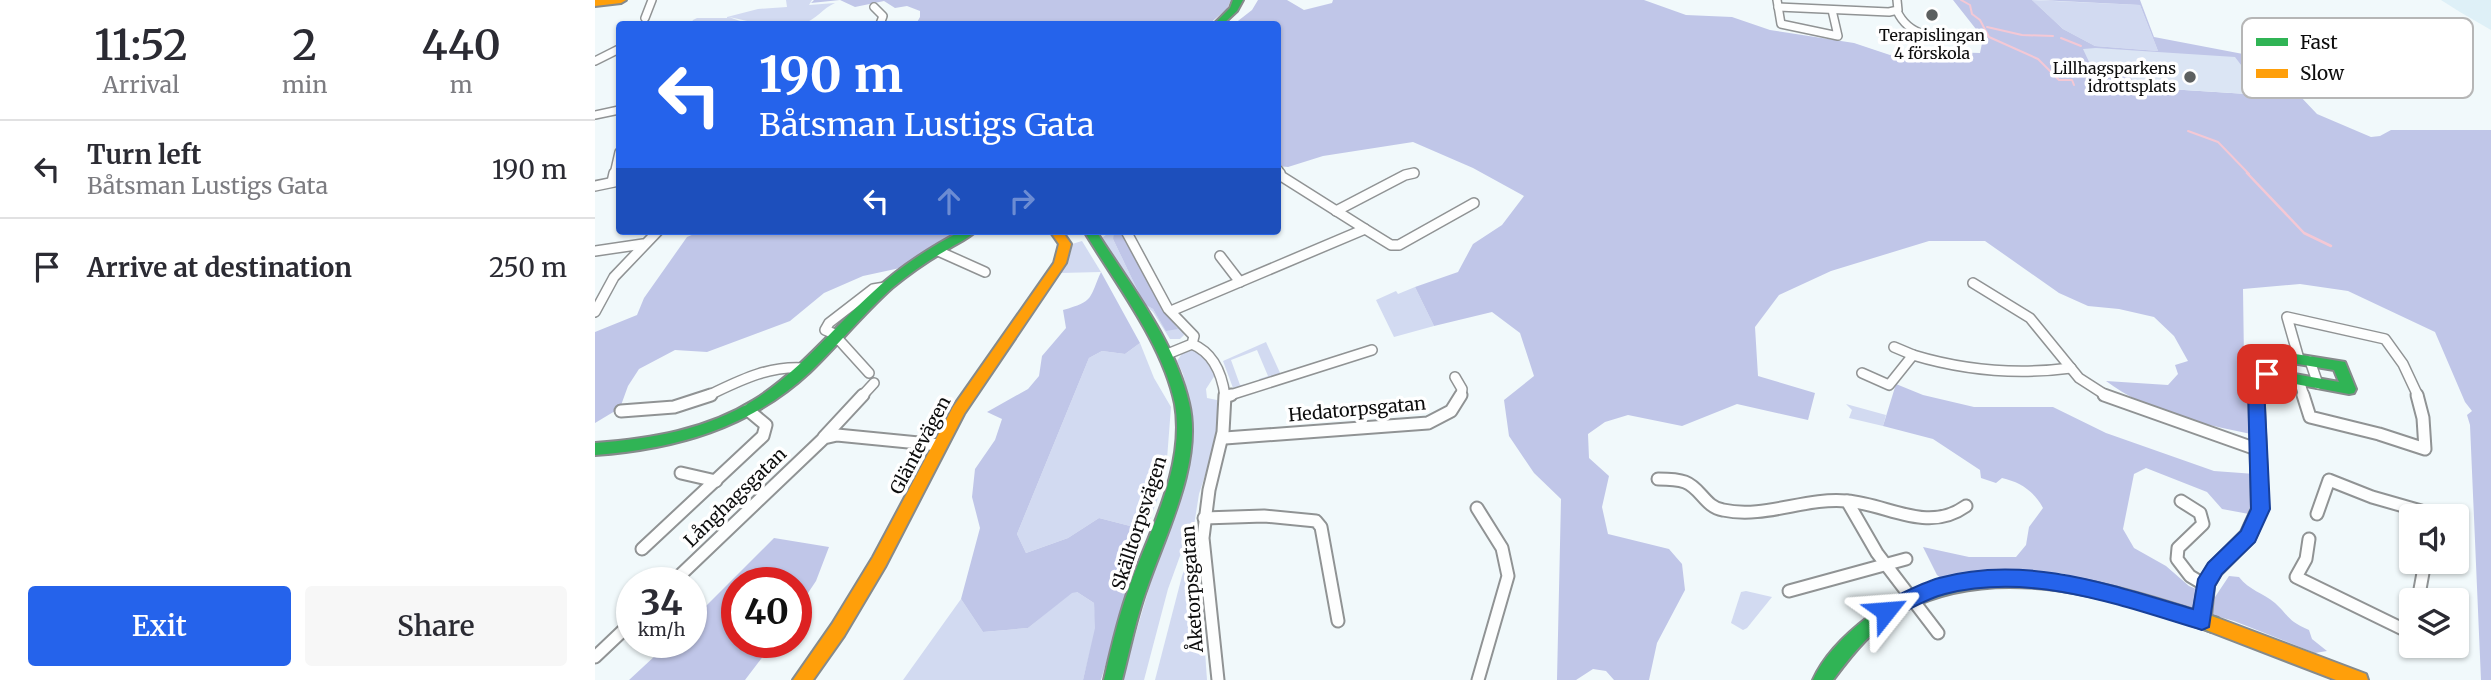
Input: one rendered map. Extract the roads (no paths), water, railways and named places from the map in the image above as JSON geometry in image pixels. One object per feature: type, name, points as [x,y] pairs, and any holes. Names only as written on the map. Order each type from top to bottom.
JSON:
[{"type":"street","points":[[595,2],[600,0]]},
{"type":"street","points":[[595,2],[621,0]]},
{"type":"street","points":[[645,18],[652,0]]},
{"type":"street","points":[[1221,21],[1234,9],[1238,0]]},
{"type":"street","points":[[1897,0],[1897,11],[1903,26],[1914,33],[1971,37]]},
{"type":"street","points":[[1832,9],[1838,36],[1781,24],[1778,4],[1897,11]]},
{"type":"street","points":[[874,7],[883,16],[881,21]]},
{"type":"street","points":[[595,61],[616,50]]},
{"type":"street","points":[[595,115],[616,111]]},
{"type":"street","points":[[1336,211],[1405,175],[1414,173]]},
{"type":"street","points":[[1281,176],[1391,245],[1399,245],[1474,203]]},
{"type":"street","points":[[595,186],[616,181]]},
{"type":"street","points":[[1171,311],[1365,229]]},
{"type":"street","points":[[595,312],[614,277],[638,247],[653,235]]},
{"type":"street","points":[[595,450],[670,440],[705,430],[748,410],[776,392],[803,368],[885,287],[964,235]]},
{"type":"street","name":"Gläntevägen","points":[[802,680],[838,630],[879,562],[958,411],[1060,263],[1065,244],[1059,235]]},
{"type":"street","name":"Skälltorpsvägen","points":[[1092,235],[1165,355],[1177,380],[1183,407],[1181,456],[1177,476],[1131,608],[1113,680]]},
{"type":"street","name":"Åketorpsgatan","points":[[1128,235],[1171,311],[1192,331],[1195,340],[1192,344],[1205,350],[1215,362],[1227,396],[1224,438],[1204,517],[1203,538],[1218,680]]},
{"type":"street","points":[[595,251],[638,247]]},
{"type":"street","points":[[938,251],[985,272]]},
{"type":"street","points":[[1220,256],[1240,282]]},
{"type":"street","points":[[1973,283],[2039,327],[2071,368],[2094,389],[2117,401],[2259,450]]},
{"type":"street","points":[[2299,380],[2310,417],[2379,433],[2425,449],[2425,424],[2413,382],[2407,367],[2385,339],[2287,317],[2318,384]]},
{"type":"street","points":[[835,337],[869,373]]},
{"type":"street","points":[[1165,355],[1192,344]]},
{"type":"street","points":[[1893,347],[1951,366],[1992,372],[2071,368]]},
{"type":"street","points":[[1227,396],[1372,350]]},
{"type":"street","points":[[1862,373],[1889,385],[1913,355]]},
{"type":"street","points":[[2202,621],[2205,585],[2215,569],[2248,536],[2261,500],[2256,380],[2262,374],[2283,376],[2349,389],[2340,366],[2277,356],[2283,376]]},
{"type":"street","points":[[621,411],[660,410],[690,403],[765,368],[803,368]]},
{"type":"street","name":"Hedatorpsgatan","points":[[1224,438],[1428,423],[1458,405],[1462,389],[1455,377]]},
{"type":"street","name":"Långhagsgatan","points":[[689,567],[824,438],[874,383]]},
{"type":"street","points":[[642,549],[766,432],[766,425],[748,410]]},
{"type":"street","points":[[824,438],[837,435],[939,445]]},
{"type":"street","points":[[681,473],[716,481]]},
{"type":"street","points":[[1658,479],[1686,482],[1706,503],[1732,512],[1767,511],[1819,500],[1847,501],[1924,518],[1949,517],[1958,514],[1966,506]]},
{"type":"street","points":[[2317,514],[2329,480],[2399,505]]},
{"type":"street","points":[[2182,500],[2203,514],[2205,522],[2202,528],[2178,548],[2176,559],[2190,576],[2205,585]]},
{"type":"street","points":[[1847,501],[1885,566],[1938,633]]},
{"type":"street","points":[[1477,508],[1498,537],[1507,559],[1508,576],[1478,680]]},
{"type":"street","points":[[1204,517],[1264,516],[1316,521],[1321,527],[1338,621]]},
{"type":"street","points":[[2309,539],[2306,559],[2296,577],[2399,627]]},
{"type":"street","points":[[1789,591],[1906,559]]},
{"type":"street","points":[[1822,680],[1861,629],[1910,597],[1961,582],[2006,578],[2044,580],[2117,594],[2286,650],[2359,680]]},
{"type":"street","points":[[595,657],[616,637]]},
{"type":"waterway","points":[[1961,0],[1970,5],[1972,14],[1980,20],[1989,37],[2038,59],[2059,80],[2072,80],[2074,85]]},
{"type":"waterway","points":[[1987,27],[2022,35],[2053,36]]},
{"type":"waterway","points":[[2061,38],[2081,46]]},
{"type":"waterway","points":[[2188,131],[2218,142],[2249,174]]},
{"type":"waterway","points":[[2247,173],[2304,233],[2331,246]]},
{"type":"place","name":"Terapislingan 4 förskola","points":[[1932,15]]},
{"type":"place","name":"Lillhagsparkens idrottsplats","points":[[2190,77]]}]
